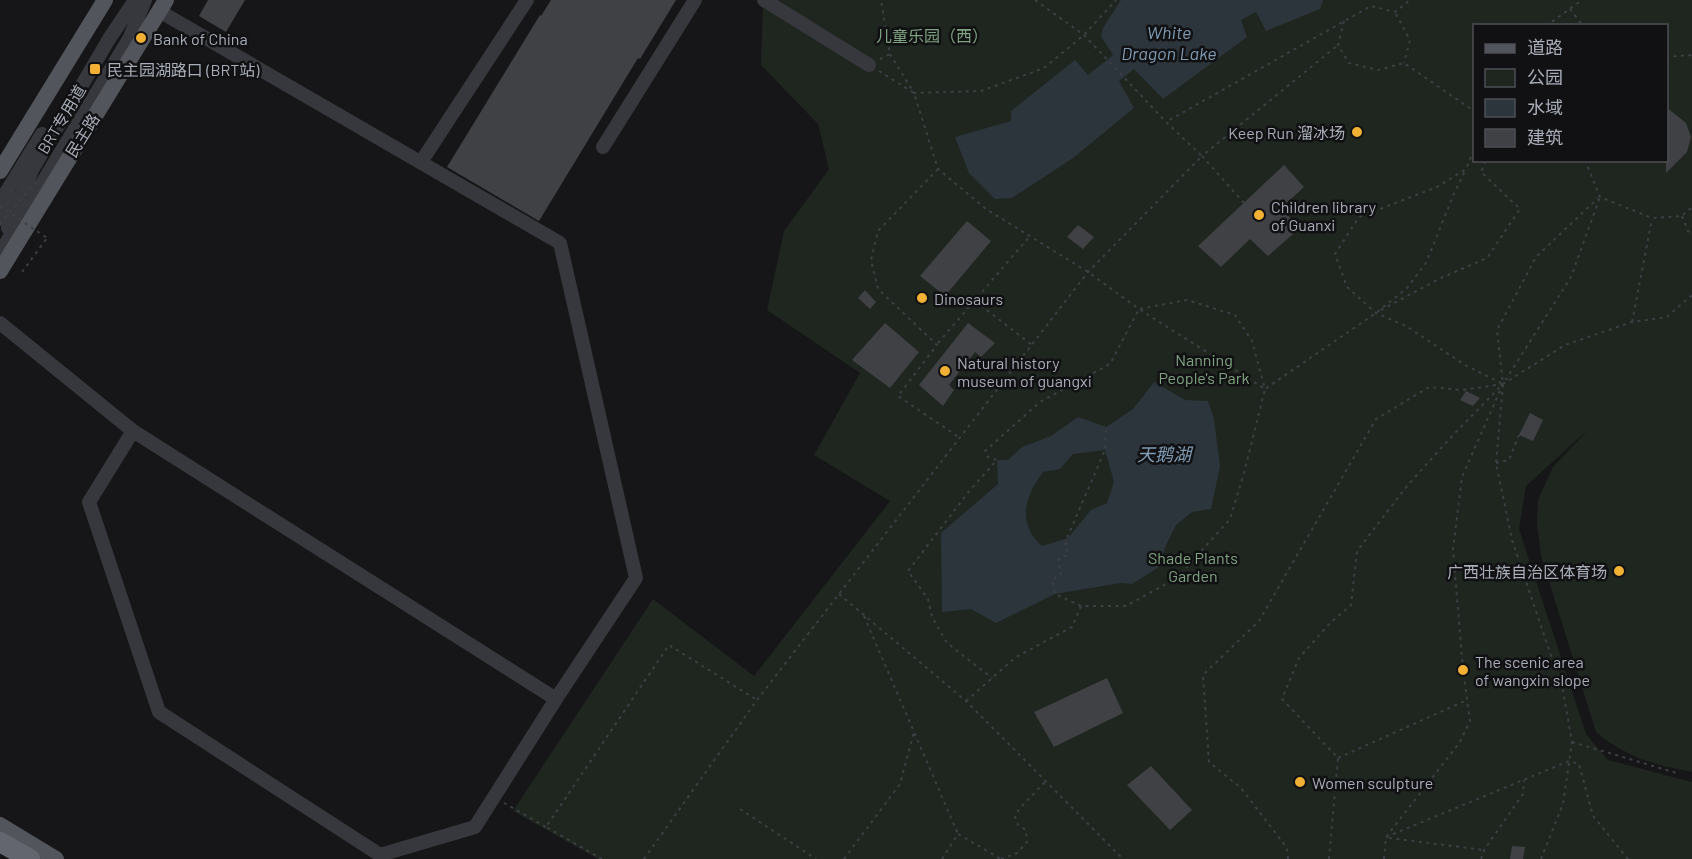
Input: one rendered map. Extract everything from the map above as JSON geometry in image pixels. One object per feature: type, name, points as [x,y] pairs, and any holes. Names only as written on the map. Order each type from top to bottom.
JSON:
[{"type":"highway","points":[[0,842],[30,859]]},
{"type":"main road","points":[[0,171],[105,0]]},
{"type":"main road","name":"民主路","points":[[0,271],[162,6]]},
{"type":"main road","points":[[0,825],[56,859]]},
{"type":"street","name":"BRT专用道","points":[[0,204],[126,0]]},
{"type":"street","name":"BRT专用道","points":[[0,247],[32,170],[109,39],[135,0]]},
{"type":"street","name":"BRT专用道","points":[[0,253],[129,37],[145,0]]},
{"type":"street","points":[[421,162],[527,0]]},
{"type":"street","points":[[603,147],[695,0]]},
{"type":"street","points":[[764,0],[869,65]]},
{"type":"street","points":[[133,430],[89,502],[159,712],[380,855],[475,827],[636,578],[561,243],[421,162],[162,6]]},
{"type":"street","name":"BRT专用道","points":[[5,216],[21,168]]},
{"type":"street","points":[[0,323],[133,430],[556,699]]},
{"type":"path","points":[[880,0],[890,54],[914,93],[938,169],[986,209],[1088,272],[1139,309],[1265,389]]},
{"type":"path","points":[[1035,0],[1084,34],[1166,122],[1202,156],[1244,203]]},
{"type":"path","points":[[869,65],[914,93],[981,91],[1044,68],[1084,34],[1116,0]]},
{"type":"path","points":[[1395,12],[1410,0]]},
{"type":"path","points":[[1549,24],[1582,0]]},
{"type":"path","points":[[1166,122],[1371,6],[1395,12],[1410,40],[1404,63]]},
{"type":"path","points":[[1570,9],[1581,24]]},
{"type":"path","points":[[644,859],[757,700],[1088,272],[1202,156],[1338,45],[1344,21]]},
{"type":"path","points":[[1338,45],[1348,63],[1378,70],[1404,63],[1473,110]]},
{"type":"path","points":[[1668,57],[1691,56],[1692,51]]},
{"type":"path","points":[[869,65],[890,54]]},
{"type":"path","points":[[1265,389],[1376,313],[1407,288],[1426,263],[1473,152]]},
{"type":"path","points":[[1376,313],[1441,278],[1487,258],[1520,210],[1481,172],[1485,162]]},
{"type":"path","points":[[1384,859],[1386,837],[1460,742],[1470,721],[1463,670],[1453,549],[1461,477],[1503,384],[1572,277],[1600,197],[1586,162]]},
{"type":"path","points":[[937,345],[878,289],[871,260],[878,231],[938,169]]},
{"type":"path","points":[[1466,169],[1437,187],[1359,217],[1335,254],[1347,287],[1376,313],[1406,326],[1465,365],[1503,384]]},
{"type":"path","points":[[0,224],[37,182]]},
{"type":"path","points":[[1600,197],[1652,218],[1682,216],[1692,207]]},
{"type":"path","points":[[1541,859],[1563,804],[1572,742],[1563,691],[1512,540],[1496,463],[1503,384],[1497,330],[1536,257],[1600,197]]},
{"type":"path","points":[[0,204],[5,216],[47,238],[22,272]]},
{"type":"path","points":[[1682,216],[1688,231],[1692,233]]},
{"type":"path","points":[[1632,322],[1652,218]]},
{"type":"path","points":[[960,438],[898,396],[974,300],[1030,236]]},
{"type":"path","points":[[1329,859],[1338,758],[1282,699],[1299,658],[1330,622],[1351,605],[1357,551],[1407,486],[1503,384],[1565,345],[1632,322],[1666,317],[1692,295]]},
{"type":"path","points":[[974,300],[1032,345]]},
{"type":"path","points":[[1106,427],[1105,450],[1067,538],[1065,545],[1068,555],[1058,560],[1061,574],[1052,580],[1055,594],[1082,606],[1126,606],[1177,578],[1230,519],[1265,389],[1252,340],[1235,315],[1187,300],[1139,309]]},
{"type":"path","points":[[992,678],[947,643],[932,617],[928,599],[908,571],[970,489],[997,460],[988,457],[985,451],[1040,402],[1110,364],[1139,309]]},
{"type":"path","points":[[1288,859],[1287,848],[1241,788],[1209,762],[1203,675],[1258,621],[1376,419],[1429,387],[1462,390],[1503,384]]},
{"type":"path","points":[[1496,463],[1509,460],[1519,435]]},
{"type":"path","points":[[839,594],[966,701],[1123,859]]},
{"type":"path","points":[[966,701],[1016,657],[1072,627],[1082,606]]},
{"type":"path","points":[[864,615],[958,834],[1001,859],[1017,853],[1027,842],[1026,830],[1018,825],[1015,818],[1019,809],[1046,781]]},
{"type":"path","points":[[546,826],[669,645],[757,700]]},
{"type":"path","points":[[1338,758],[1467,700]]},
{"type":"path","points":[[844,859],[900,784],[914,732]]},
{"type":"path","points":[[1572,742],[1680,774]]},
{"type":"path","points":[[1386,837],[1569,761],[1579,764],[1593,816],[1628,859]]},
{"type":"path","points":[[1481,859],[1484,850],[1523,794],[1524,780]]},
{"type":"path","points":[[495,797],[602,859]]},
{"type":"path","points":[[740,808],[816,859]]},
{"type":"path","points":[[942,859],[958,834]]},
{"type":"path","points":[[1386,837],[1484,850]]},
{"type":"green space","name":"Nanning People's Park","points":[[763,0],[1692,0],[1692,772],[1629,754],[1596,732],[1541,556],[1537,523],[1538,500],[1553,467],[1589,429],[1526,486],[1519,529],[1586,734],[1608,760],[1692,782],[1692,859],[598,859],[513,811],[653,599],[754,676],[890,501],[814,455],[860,373],[767,310],[784,231],[829,169],[818,124],[761,65]]},
{"type":"water","name":"White Dragon Lake","points":[[1121,0],[1323,0],[1320,9],[1266,31],[1256,12],[1241,20],[1247,37],[1163,99],[1134,69],[1119,81],[1134,108],[1073,158],[1012,198],[995,199],[969,173],[955,137],[1011,121],[1011,111],[1075,60],[1088,75],[1113,55],[1101,36],[1103,28]]},
{"type":"water","name":"天鹅湖","points":[[1154,382],[1185,400],[1208,401],[1214,419],[1220,466],[1211,509],[1192,512],[1176,525],[1159,567],[1132,584],[1121,583],[1055,594],[996,623],[971,609],[942,612],[941,533],[998,484],[997,460],[1008,460],[1022,447],[1051,436],[1078,417],[1106,427],[1133,409]],"holes":[[[1105,450],[1114,482],[1107,503],[1091,510],[1068,538],[1042,546],[1034,537],[1026,519],[1026,509],[1032,491],[1043,472],[1060,469],[1073,454]]]},
{"type":"building","points":[[208,0],[245,0],[226,32],[199,16]]},
{"type":"building","points":[[551,0],[676,0],[539,221],[447,167]]},
{"type":"building","points":[[1668,109],[1686,123],[1691,137],[1687,152],[1666,173]]},
{"type":"building","name":"Children library of Guanxi","points":[[1284,165],[1304,187],[1280,209],[1301,227],[1268,256],[1250,239],[1221,267],[1198,246]]},
{"type":"building","points":[[967,221],[991,241],[945,296],[920,276]]},
{"type":"building","points":[[1078,225],[1094,237],[1083,249],[1067,237]]},
{"type":"building","points":[[865,290],[876,302],[870,309],[858,298]]},
{"type":"building","points":[[885,323],[919,352],[890,388],[852,360]]},
{"type":"building","name":"Natural history museum of guangxi","points":[[968,323],[995,343],[981,357],[975,352],[949,385],[954,390],[943,406],[919,385]]},
{"type":"building","points":[[1466,391],[1480,398],[1473,406],[1460,400]]},
{"type":"building","points":[[1530,413],[1543,420],[1533,441],[1519,435]]},
{"type":"building","points":[[1107,678],[1123,713],[1054,747],[1034,712]]},
{"type":"building","points":[[1151,766],[1192,810],[1170,830],[1127,785]]},
{"type":"building","points":[[1512,846],[1525,847],[1523,859],[1510,859]]},
{"type":"place","name":"Bank of China","points":[[141,38]]},
{"type":"place","name":"民主园湖路口 (BRT站)","points":[[95,69]]},
{"type":"place","name":"Keep Run 溜冰场","points":[[1357,132]]},
{"type":"place","name":"Children library of Guanxi","points":[[1259,215]]},
{"type":"place","name":"Dinosaurs","points":[[922,298]]},
{"type":"place","name":"Natural history museum of guangxi","points":[[945,371]]},
{"type":"place","name":"广西壮族自治区体育场","points":[[1619,571]]},
{"type":"place","name":"The scenic area of wangxin slope","points":[[1463,670]]},
{"type":"place","name":"Women sculpture","points":[[1300,782]]},
{"type":"park label","name":"儿童乐园（西）","points":[[932,35]]},
{"type":"park label","name":"Shade Plants Garden","points":[[1193,566]]}]
